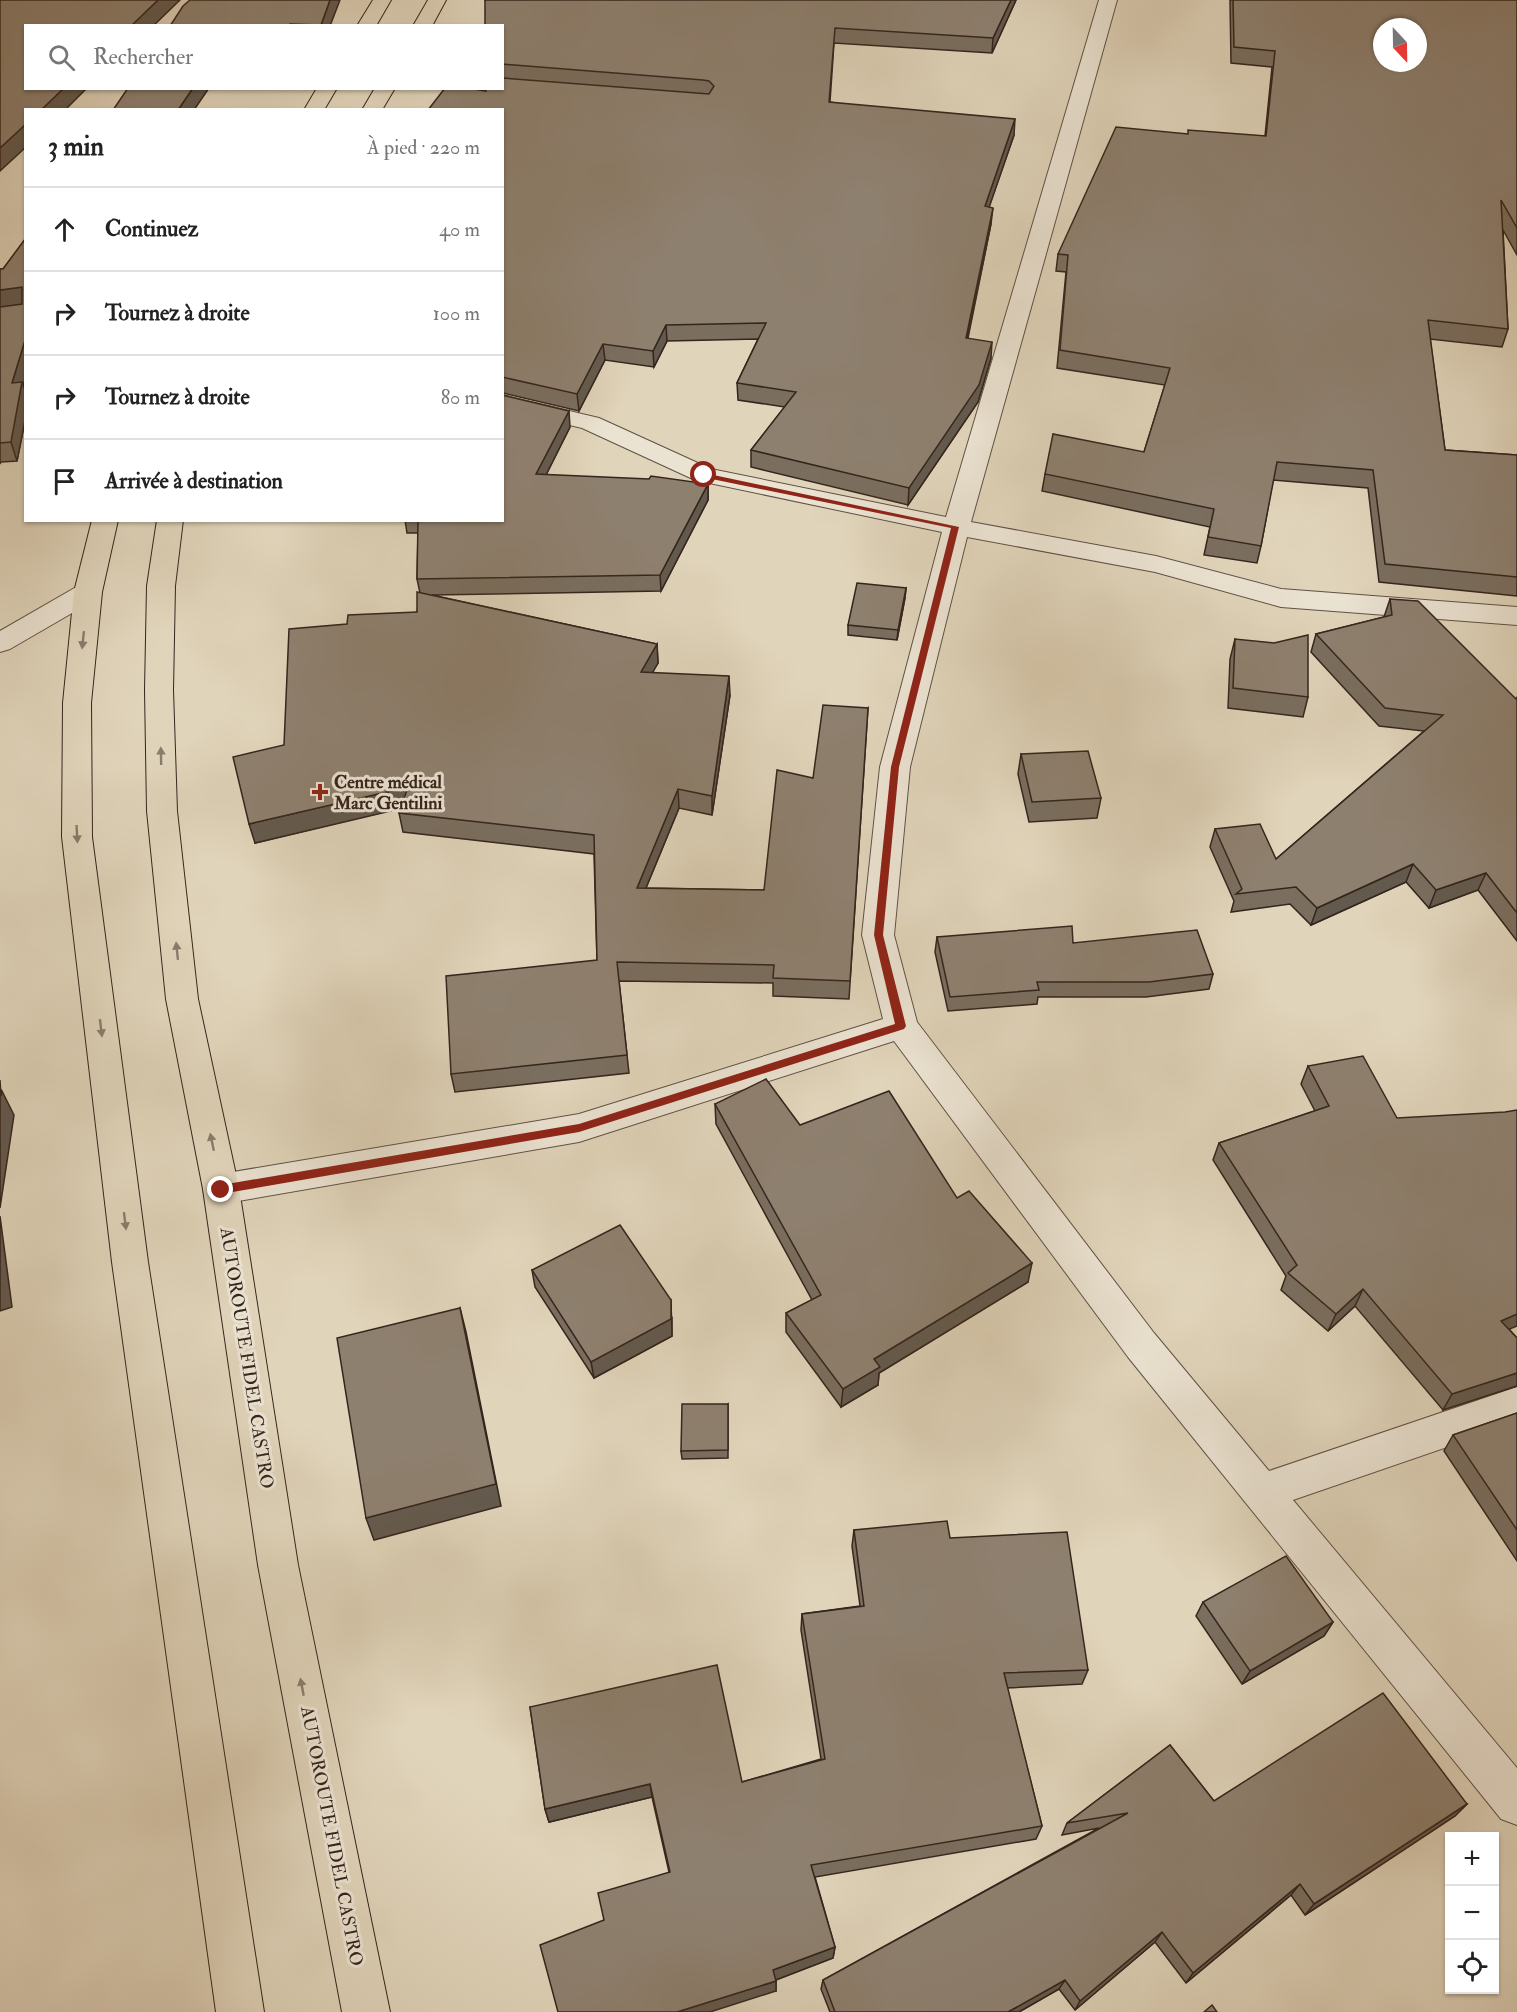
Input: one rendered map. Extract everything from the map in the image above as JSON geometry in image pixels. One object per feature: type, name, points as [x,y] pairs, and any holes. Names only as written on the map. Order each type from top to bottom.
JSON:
[{"type":"highway","points":[[367,24],[382,0]]},
{"type":"highway","points":[[423,24],[437,0]]},
{"type":"highway","points":[[315,108],[326,90]]},
{"type":"highway","points":[[373,108],[384,90]]},
{"type":"highway","points":[[105,522],[88,592],[77,703],[77,837],[130,1262],[240,2012]]},
{"type":"highway","name":"AUTOROUTE FIDEL CASTRO","points":[[170,522],[161,586],[159,690],[162,811],[182,999],[221,1190],[278,1565],[366,2012]]},
{"type":"street","points":[[1108,0],[956,527],[895,767],[878,935],[901,1026],[1141,1345],[1517,1803]]},
{"type":"street","points":[[504,402],[590,423],[704,475],[956,527],[1156,564],[1281,598],[1517,616]]},
{"type":"street","points":[[0,643],[88,592]]},
{"type":"street","points":[[221,1190],[579,1128],[901,1026]]},
{"type":"street","points":[[1262,1492],[1517,1405]]},
{"type":"building","points":[[0,0],[158,0],[133,24],[24,24],[24,90],[62,90],[43,108],[24,108],[24,126],[0,148]]},
{"type":"building","points":[[190,0],[330,0],[321,24],[171,24],[183,6]]},
{"type":"building","points":[[485,0],[1011,0],[993,38],[835,28],[829,102],[1015,119],[985,206],[993,208],[966,338],[992,342],[979,385],[909,488],[751,450],[796,392],[737,383],[766,323],[666,325],[653,351],[603,344],[577,394],[504,377],[504,108],[430,108],[443,90],[504,90],[504,78],[709,94],[714,86],[709,81],[703,80],[504,64],[504,24],[485,24]]},
{"type":"building","points":[[1233,0],[1517,0],[1517,228],[1501,200],[1508,329],[1428,320],[1445,450],[1517,455],[1517,577],[1385,564],[1373,470],[1277,462],[1261,546],[1208,537],[1214,509],[1045,474],[1053,434],[1144,452],[1170,368],[1060,350],[1068,255],[1058,254],[1116,127],[1188,134],[1188,130],[1266,136],[1275,51],[1234,47]]},
{"type":"building","points":[[127,90],[192,90],[179,108],[114,108]]},
{"type":"building","points":[[24,241],[24,344],[12,383],[22,382],[11,442],[0,443],[0,307],[22,304],[22,287],[0,290],[0,269],[3,269]]},
{"type":"building","points":[[504,395],[569,411],[536,474],[649,479],[651,476],[708,484],[660,575],[417,579],[418,522],[504,522]]},
{"type":"building","points":[[857,583],[906,588],[898,630],[848,625]]},
{"type":"building","points":[[417,592],[657,644],[641,672],[729,676],[712,796],[678,789],[637,888],[764,890],[777,770],[813,778],[823,705],[868,708],[850,981],[773,978],[774,965],[617,962],[627,1055],[451,1074],[446,976],[597,960],[594,835],[399,813],[408,787],[249,824],[233,757],[284,745],[289,629],[347,624],[348,615],[417,612]]},
{"type":"building","points":[[1390,599],[1418,601],[1516,699],[1517,697],[1517,913],[1486,873],[1436,890],[1413,864],[1317,908],[1296,887],[1236,894],[1242,889],[1215,829],[1260,824],[1276,859],[1443,715],[1385,708],[1316,634],[1392,615]]},
{"type":"building","points":[[1308,635],[1308,697],[1233,688],[1235,639],[1274,643]]},
{"type":"building","points":[[1088,751],[1101,798],[1032,802],[1021,754]]},
{"type":"building","points":[[1072,926],[1073,943],[1197,930],[1213,974],[1149,982],[1037,982],[1039,990],[950,997],[937,937]]},
{"type":"building","points":[[1363,1056],[1397,1118],[1517,1110],[1517,1314],[1501,1321],[1517,1338],[1517,1373],[1452,1394],[1363,1289],[1336,1314],[1288,1273],[1297,1265],[1219,1143],[1329,1106],[1308,1066]]},
{"type":"building","points":[[766,1079],[800,1125],[889,1091],[957,1198],[969,1191],[1032,1263],[874,1359],[880,1367],[843,1389],[786,1313],[821,1295],[715,1104]]},
{"type":"building","points":[[620,1225],[671,1300],[671,1319],[591,1362],[532,1270]]},
{"type":"building","points":[[460,1308],[496,1484],[366,1518],[337,1338]]},
{"type":"building","points":[[682,1404],[728,1404],[728,1450],[681,1451]]},
{"type":"building","points":[[1517,1413],[1517,1530],[1453,1435]]},
{"type":"building","points":[[947,1521],[950,1538],[1067,1532],[1088,1670],[1004,1673],[1042,1826],[811,1865],[835,1947],[773,1970],[776,1981],[677,2012],[558,2012],[540,1945],[604,1920],[598,1893],[670,1872],[650,1784],[545,1809],[530,1707],[717,1665],[742,1782],[825,1759],[802,1614],[864,1606],[854,1530]]},
{"type":"building","points":[[1286,1556],[1333,1622],[1250,1671],[1203,1602]]},
{"type":"building","points":[[1383,1693],[1467,1804],[1314,1904],[1300,1884],[1193,1973],[1162,1932],[1080,2001],[1065,1980],[1008,2012],[835,2012],[823,1980],[1128,1813],[1067,1823],[1170,1745],[1214,1801]]},
{"type":"building","points":[[1212,2005],[1217,2012],[1204,2012]]},
{"type":"place","name":"Centre médical Marc Gentilini","points":[[320,792]]},
{"type":"route","points":[[221,1190],[579,1128],[901,1026],[878,935],[895,767],[956,527],[704,475]]}]
